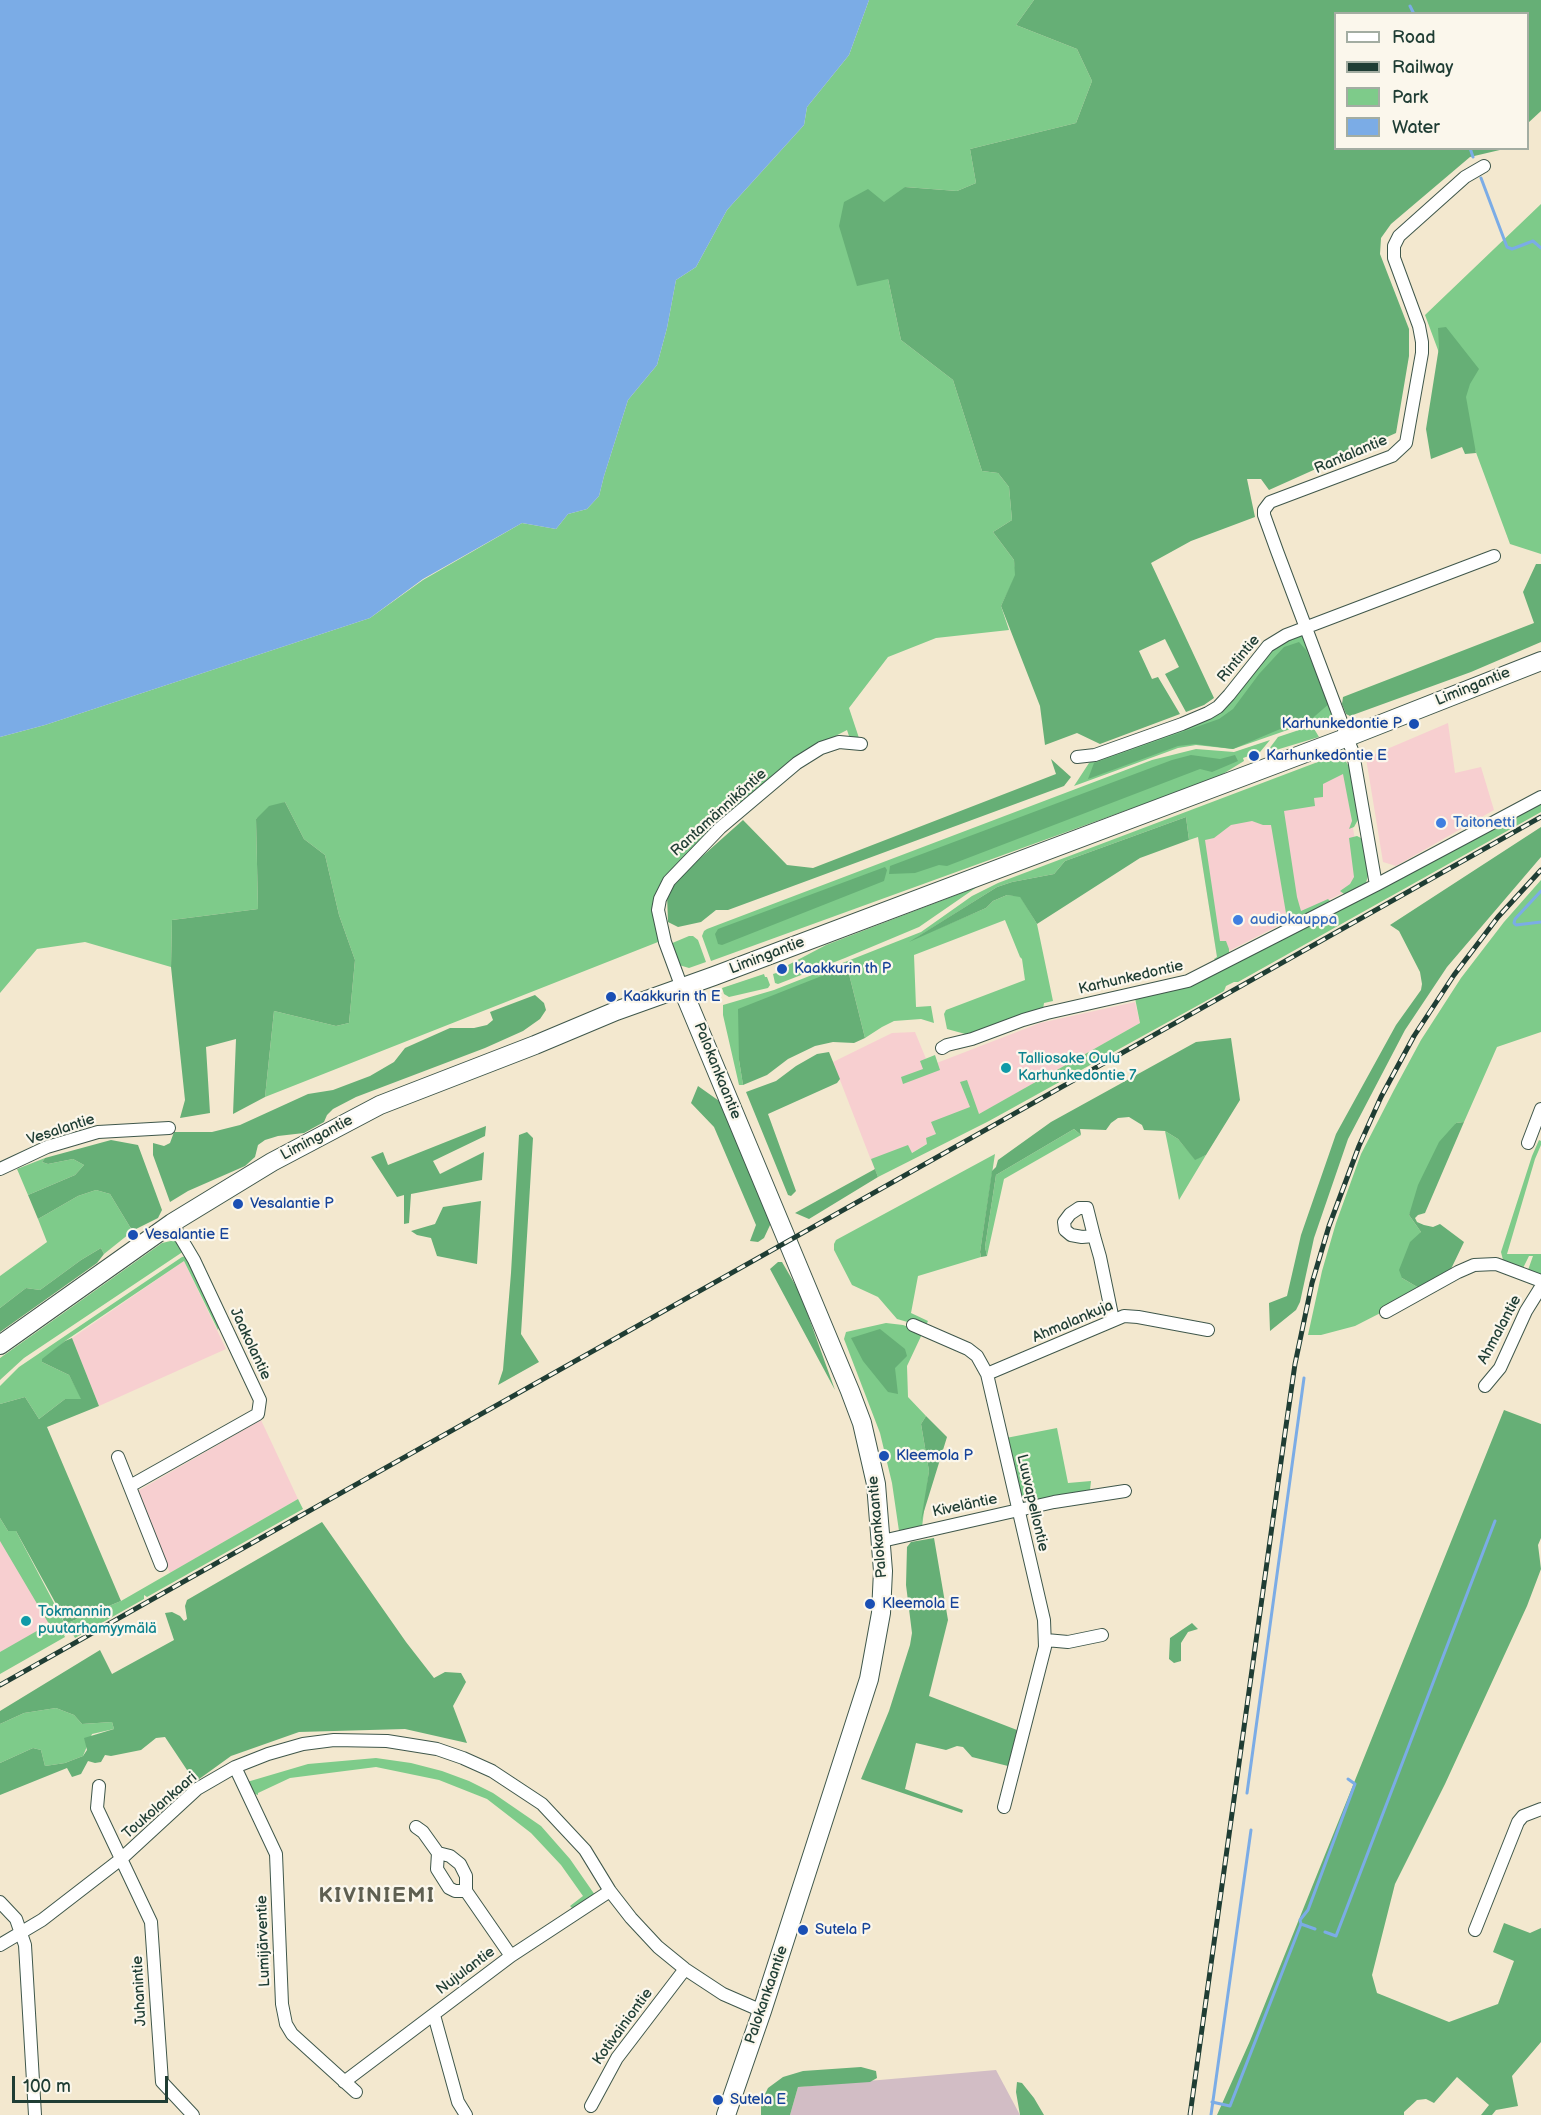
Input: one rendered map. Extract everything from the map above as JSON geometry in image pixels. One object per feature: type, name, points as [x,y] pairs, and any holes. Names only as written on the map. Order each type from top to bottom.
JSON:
[{"type":"main road","name":"Limingantie","points":[[0,1345],[172,1223],[272,1162],[380,1105],[535,1046],[616,1011],[1348,737],[1541,661]]},
{"type":"main road","name":"Palokankaantie","points":[[682,988],[850,1391],[870,1454],[876,1484],[884,1571],[881,1613],[869,1679],[726,2115]]},
{"type":"street","name":"Rantalantie","points":[[1348,737],[1264,510],[1270,502],[1392,456],[1406,443],[1422,342],[1419,326],[1394,258],[1394,246],[1399,236],[1465,177],[1484,166]]},
{"type":"street","name":"Rintintie","points":[[1077,757],[1095,755],[1182,724],[1218,707],[1268,646],[1286,634],[1494,556]]},
{"type":"street","points":[[1348,737],[1353,753],[1376,885]]},
{"type":"street","name":"Rantamänniköntie","points":[[682,988],[660,926],[658,910],[669,881],[720,828],[797,763],[821,748],[840,742],[861,744]]},
{"type":"street","name":"Karhunkedontie","points":[[942,1048],[1047,1013],[1188,981],[1541,797]]},
{"type":"street","points":[[1528,1143],[1541,1109]]},
{"type":"street","name":"Vesalantie","points":[[0,1169],[47,1147],[98,1132],[170,1128]]},
{"type":"street","name":"Jaakolantie","points":[[130,1486],[258,1414],[260,1400],[194,1260],[172,1223]]},
{"type":"street","points":[[1094,1236],[1113,1320]]},
{"type":"street","points":[[1386,1312],[1474,1265],[1496,1264],[1541,1281]]},
{"type":"street","name":"Ahmalantie","points":[[1485,1386],[1500,1368],[1526,1311],[1541,1287]]},
{"type":"street","name":"Ahmalankuja","points":[[987,1374],[1124,1316],[1208,1330]]},
{"type":"street","points":[[913,1325],[968,1348],[987,1374]]},
{"type":"street","name":"Luuvapellontie","points":[[987,1374],[1044,1620],[1046,1640],[1004,1807]]},
{"type":"street","points":[[118,1458],[161,1564]]},
{"type":"street","name":"Kiveläntie","points":[[882,1541],[1054,1502],[1125,1491]]},
{"type":"street","points":[[1046,1640],[1068,1642],[1102,1635]]},
{"type":"street","name":"Toukolankaari","points":[[0,1945],[42,1920],[122,1859],[197,1789],[235,1767],[276,1751],[303,1744],[334,1740],[387,1741],[437,1749],[492,1771],[542,1804],[585,1850],[610,1891],[658,1947],[685,1969],[723,1994],[762,2011]]},
{"type":"street","name":"Lumijärventie","points":[[235,1767],[276,1854],[282,2004],[286,2024],[292,2034],[356,2092]]},
{"type":"street","name":"Juhanintie","points":[[99,1786],[97,1808],[152,1922],[162,2082],[194,2115]]},
{"type":"street","points":[[1475,1930],[1515,1827],[1523,1816],[1541,1809]]},
{"type":"street","points":[[416,1827],[423,1832],[438,1853],[437,1869],[449,1888],[466,1892]]},
{"type":"street","points":[[438,1853],[450,1856],[460,1864],[467,1881],[466,1892],[511,1956]]},
{"type":"street","name":"Nujulantie","points":[[344,2082],[511,1956],[610,1891]]},
{"type":"street","points":[[0,1902],[16,1919],[27,1960],[35,2115]]},
{"type":"street","name":"Kotivainiontie","points":[[591,2106],[617,2058],[685,1969]]},
{"type":"street","points":[[434,2015],[458,2102],[466,2115]]},
{"type":"shaded area","points":[[1448,723],[1455,773],[1481,767],[1494,810],[1396,866],[1383,862],[1366,758]]},
{"type":"shaded area","points":[[1343,767],[1362,883],[1217,957],[1195,819]]},
{"type":"shaded area","points":[[1135,1002],[1140,1023],[876,1173],[833,1062],[892,1033],[915,1032],[929,1066],[1040,1023]]},
{"type":"shaded area","points":[[184,1261],[226,1349],[99,1406],[72,1338]]},
{"type":"shaded area","points":[[261,1420],[298,1499],[170,1573],[136,1492]]},
{"type":"shaded area","points":[[0,1522],[61,1623],[0,1658]]},
{"type":"shaded area","points":[[996,2070],[1020,2115],[790,2115],[798,2087]]},
{"type":"green space","points":[[869,0],[1034,0],[1016,25],[1077,49],[1092,81],[1076,123],[970,149],[976,183],[957,191],[905,187],[888,279],[901,340],[953,380],[982,471],[998,473],[1009,487],[1012,520],[993,532],[1014,560],[1016,575],[1001,606],[1009,630],[936,638],[888,657],[849,708],[860,741],[850,739],[847,730],[796,760],[705,834],[673,868],[658,889],[655,910],[658,942],[265,1097],[274,1011],[336,1026],[349,1023],[355,960],[339,915],[325,855],[304,839],[285,802],[256,819],[258,909],[172,920],[171,967],[85,942],[37,949],[0,993],[0,737],[45,725],[370,618],[423,580],[522,523],[556,529],[568,514],[587,509],[599,496],[628,400],[657,365],[676,280],[696,267],[727,210],[804,125],[807,107],[849,55]]},
{"type":"green space","points":[[1034,0],[1541,0],[1541,111],[1529,122],[1529,12],[1334,12],[1334,150],[1500,150],[1470,157],[1391,224],[1381,238],[1380,254],[1409,329],[1409,356],[1396,433],[1269,490],[1261,479],[1247,479],[1255,517],[1191,541],[1151,563],[1214,698],[1186,712],[1165,674],[1179,667],[1165,639],[1139,651],[1152,679],[1158,677],[1180,714],[1100,744],[1077,733],[1045,745],[1040,706],[1001,606],[1015,575],[1014,560],[993,532],[1012,520],[1009,487],[998,473],[982,471],[953,380],[901,340],[888,279],[857,286],[839,226],[844,202],[868,189],[884,202],[905,187],[957,191],[976,183],[970,149],[1076,123],[1092,81],[1077,49],[1016,25]]},
{"type":"green space","points":[[1541,204],[1541,554],[1510,544],[1425,315]]},
{"type":"green space","points":[[1446,327],[1479,369],[1470,384],[1466,397],[1476,453],[1465,454],[1462,447],[1431,459],[1426,429],[1439,347],[1438,328]]},
{"type":"green space","points":[[1536,564],[1541,564],[1541,642],[1471,672],[1350,716],[1346,714],[1342,704],[1343,697],[1534,623],[1523,592]]},
{"type":"green space","points":[[1299,634],[1304,636],[1337,720],[1302,725],[1233,749],[1196,745],[1178,748],[1074,786],[1089,763],[1094,760],[1209,716],[1270,649]]},
{"type":"green space","points":[[1299,642],[1306,650],[1330,703],[1308,722],[1285,727],[1233,749],[1195,744],[1178,746],[1088,779],[1094,763],[1219,719],[1233,709],[1259,674],[1284,647]]},
{"type":"green space","points":[[1313,727],[1319,737],[1266,753],[1278,737]]},
{"type":"green space","points":[[1270,740],[1260,752],[1243,758],[1244,761],[1218,777],[711,961],[702,936],[707,929],[1152,760],[1196,749],[1234,752]]},
{"type":"green space","points":[[1191,755],[1220,759],[1235,755],[1238,761],[1212,772],[1200,769],[947,866],[939,865],[915,873],[889,874],[890,866],[1172,760]]},
{"type":"green space","points":[[1344,758],[1352,772],[1359,818],[1354,827],[1349,829],[1352,821],[1343,774],[1323,784],[1323,797],[1314,798],[1315,806],[1284,811],[1301,911],[1328,899],[1330,901],[1328,906],[1285,926],[1284,922],[1287,919],[1271,825],[1252,821],[1231,825],[1214,838],[1205,840],[1220,941],[1226,941],[1229,949],[1229,954],[1216,961],[1198,837],[1189,840],[1186,817],[1065,861],[1054,874],[997,887],[916,938],[986,908],[993,901],[1007,895],[1020,896],[1037,924],[1053,1001],[1044,1003],[1043,1009],[969,1035],[947,1029],[944,1014],[946,1010],[1025,980],[1022,959],[1005,920],[914,955],[916,1007],[931,1006],[934,1023],[921,1019],[894,1021],[865,1038],[847,966],[739,1060],[743,1085],[739,1085],[723,1015],[723,1005],[774,990],[921,932],[972,896],[998,883],[1323,760]]},
{"type":"green space","points":[[1051,759],[1071,777],[1064,786],[728,910],[716,910],[701,922],[678,927],[668,922],[667,895],[679,877],[743,820],[787,865],[813,868],[1056,774]]},
{"type":"green space","points":[[285,802],[304,839],[325,855],[339,915],[355,960],[349,1023],[336,1026],[274,1011],[265,1097],[233,1114],[236,1039],[206,1047],[210,1113],[180,1118],[185,1100],[171,967],[172,920],[258,909],[256,819],[269,806]]},
{"type":"green space","points":[[1541,803],[1541,812],[1238,982],[1226,986],[1224,991],[989,1121],[878,1177],[871,1159],[908,1145],[912,1153],[927,1144],[926,1138],[936,1134],[931,1122],[970,1107],[960,1082],[967,1080],[979,1114],[1140,1023],[1135,998],[1191,985],[1219,972]]},
{"type":"green space","points":[[1186,817],[1189,840],[1140,858],[1037,924],[1020,897],[1007,895],[993,901],[986,908],[909,942],[997,887],[1054,874],[1065,861]]},
{"type":"green space","points":[[1541,827],[1541,857],[1447,967],[1405,1030],[1348,1139],[1314,1238],[1300,1302],[1296,1310],[1270,1331],[1269,1303],[1287,1296],[1301,1235],[1336,1134],[1396,1025],[1421,990],[1420,972],[1399,931],[1390,925]]},
{"type":"green space","points":[[1357,836],[1363,839],[1368,876],[1365,886],[1347,896],[1340,891],[1350,884],[1354,877],[1349,838]]},
{"type":"green space","points":[[885,867],[887,870],[884,881],[722,945],[718,944],[715,934],[718,929]]},
{"type":"green space","points":[[1541,880],[1541,1032],[1497,1047],[1464,1122],[1456,1123],[1409,1215],[1421,1232],[1402,1278],[1419,1288],[1402,1302],[1355,1326],[1321,1335],[1308,1335],[1322,1271],[1336,1223],[1361,1154],[1421,1040],[1461,978],[1504,922]]},
{"type":"green space","points":[[977,887],[919,927],[845,958],[778,984],[775,983],[773,974],[789,969],[788,965],[826,945]]},
{"type":"green space","points":[[689,936],[698,940],[706,962],[689,968],[679,965],[670,944]]},
{"type":"green space","points":[[847,966],[865,1038],[854,1043],[833,1042],[815,1046],[788,1059],[767,1075],[743,1085],[739,1060],[738,1009]]},
{"type":"green space","points":[[764,974],[770,985],[768,988],[729,997],[724,994],[722,988]]},
{"type":"green space","points":[[535,995],[544,1003],[546,1010],[540,1019],[523,1031],[485,1048],[356,1097],[333,1109],[324,1122],[304,1133],[265,1140],[258,1145],[255,1157],[245,1166],[188,1191],[170,1202],[153,1155],[153,1143],[164,1146],[170,1143],[174,1132],[212,1132],[240,1125],[308,1094],[333,1090],[370,1076],[394,1062],[405,1048],[450,1028],[474,1028],[487,1025],[493,1020],[490,1012]]},
{"type":"green space","points":[[1231,1038],[1240,1100],[1206,1155],[1195,1160],[1178,1139],[1165,1131],[1144,1130],[1142,1125],[1129,1117],[1118,1118],[1106,1130],[1080,1129],[1081,1135],[1074,1129],[996,1175],[985,1247],[987,1256],[981,1257],[992,1171],[998,1160],[1051,1122],[1196,1042]]},
{"type":"green space","points":[[829,1052],[840,1079],[837,1083],[768,1114],[796,1191],[791,1196],[788,1195],[746,1092],[776,1081],[817,1054]]},
{"type":"green space","points":[[935,1055],[940,1070],[903,1084],[901,1077],[923,1069],[920,1061]]},
{"type":"green space","points":[[698,1086],[722,1103],[771,1223],[764,1238],[758,1242],[750,1241],[756,1225],[714,1127],[691,1103]]},
{"type":"green space","points":[[1464,1122],[1425,1213],[1415,1218],[1417,1222],[1424,1225],[1433,1227],[1440,1224],[1464,1242],[1451,1269],[1419,1288],[1402,1278],[1399,1270],[1410,1242],[1421,1232],[1409,1215],[1418,1185],[1439,1142],[1456,1123]]},
{"type":"green space","points":[[486,1126],[485,1136],[433,1161],[440,1174],[484,1152],[482,1180],[411,1194],[409,1223],[404,1224],[404,1195],[397,1197],[371,1157],[383,1152],[388,1165]]},
{"type":"green space","points":[[1074,1129],[1081,1135],[1004,1179],[987,1256],[985,1247],[996,1175]]},
{"type":"green space","points":[[1165,1131],[1178,1139],[1195,1159],[1206,1155],[1179,1200]]},
{"type":"green space","points":[[527,1132],[533,1138],[521,1334],[539,1362],[498,1385],[503,1370],[519,1135]]},
{"type":"green space","points":[[111,1140],[138,1145],[162,1210],[158,1218],[134,1230],[110,1194],[96,1190],[78,1196],[38,1219],[28,1195],[75,1175],[84,1165],[73,1159],[48,1164],[42,1162],[45,1158]]},
{"type":"green space","points":[[1539,1140],[1541,1145],[1507,1254],[1541,1254],[1541,1274],[1535,1274],[1528,1270],[1533,1256],[1529,1256],[1523,1268],[1503,1260],[1501,1252]]},
{"type":"green space","points":[[995,1154],[981,1257],[918,1276],[911,1313],[928,1321],[925,1327],[897,1319],[878,1297],[852,1285],[834,1250],[836,1240]]},
{"type":"green space","points":[[45,1158],[42,1162],[48,1164],[73,1159],[84,1165],[75,1175],[28,1195],[17,1169]]},
{"type":"green space","points":[[875,1169],[878,1177],[809,1219],[795,1213]]},
{"type":"green space","points":[[96,1190],[110,1194],[134,1230],[104,1254],[101,1248],[40,1290],[26,1288],[0,1308],[0,1276],[47,1242],[38,1219],[78,1196]]},
{"type":"green space","points":[[481,1201],[477,1264],[437,1256],[431,1238],[411,1231],[435,1224],[443,1207]]},
{"type":"green space","points":[[175,1240],[184,1251],[24,1358],[0,1380],[0,1358],[162,1243]]},
{"type":"green space","points":[[101,1248],[104,1254],[97,1263],[0,1332],[0,1308],[26,1288],[40,1290]]},
{"type":"green space","points":[[187,1256],[220,1325],[218,1330],[184,1261],[65,1341],[42,1362],[69,1375],[82,1399],[65,1399],[39,1419],[25,1397],[0,1404],[0,1386],[19,1367],[182,1257]]},
{"type":"green space","points":[[778,1262],[782,1262],[800,1293],[835,1390],[770,1269]]},
{"type":"green space","points":[[886,1323],[903,1325],[923,1332],[907,1366],[908,1397],[926,1416],[921,1424],[929,1471],[922,1527],[899,1531],[892,1483],[880,1433],[844,1339],[846,1332]]},
{"type":"green space","points":[[880,1329],[905,1349],[907,1356],[895,1368],[898,1394],[888,1392],[863,1361],[851,1338]]},
{"type":"green space","points":[[72,1338],[99,1406],[47,1427],[121,1601],[65,1624],[16,1531],[8,1531],[0,1518],[0,1404],[25,1397],[39,1419],[65,1399],[81,1399],[69,1375],[42,1362],[42,1359]]},
{"type":"green space","points":[[1504,1410],[1541,1424],[1541,1538],[1538,1545],[1541,1569],[1527,1606],[1445,1784],[1395,1884],[1372,1975],[1377,1993],[1449,2022],[1498,2004],[1514,1961],[1493,1952],[1504,1923],[1530,1933],[1541,1928],[1541,2042],[1512,2076],[1518,2106],[1496,2110],[1492,2115],[1481,2115],[1489,2105],[1457,2077],[1434,2103],[1426,2099],[1417,2100],[1404,2112],[1404,2115],[1217,2115],[1250,2041]]},
{"type":"green space","points":[[926,1416],[947,1437],[921,1521],[929,1471],[921,1424]]},
{"type":"green space","points":[[1057,1428],[1068,1483],[1091,1481],[1090,1490],[1032,1501],[1025,1500],[1022,1498],[1006,1438]]},
{"type":"green space","points":[[298,1499],[303,1509],[147,1597],[144,1595],[144,1599],[75,1638],[71,1631],[64,1635],[65,1637],[0,1674],[0,1652],[49,1624],[0,1541],[0,1518],[8,1531],[16,1531],[65,1624],[121,1601]]},
{"type":"green space","points":[[322,1522],[434,1678],[445,1672],[461,1673],[466,1682],[453,1706],[467,1743],[405,1729],[299,1732],[231,1756],[195,1782],[165,1737],[156,1738],[141,1750],[111,1756],[105,1755],[101,1762],[88,1761],[81,1774],[72,1777],[67,1768],[0,1795],[0,1763],[33,1748],[41,1750],[45,1766],[65,1763],[83,1756],[87,1750],[84,1738],[114,1729],[112,1722],[82,1724],[74,1715],[56,1708],[24,1713],[0,1724],[0,1711],[100,1650],[112,1674],[174,1640],[165,1613],[172,1612],[184,1621],[187,1619],[185,1606],[187,1600]]},
{"type":"green space","points":[[934,1538],[948,1620],[929,1696],[1017,1730],[1008,1766],[972,1757],[963,1747],[957,1746],[946,1750],[916,1743],[905,1789],[963,1810],[962,1813],[861,1779],[889,1711],[910,1645],[912,1633],[906,1585],[907,1547],[911,1542]]},
{"type":"green space","points":[[1192,1623],[1198,1629],[1188,1632],[1181,1643],[1181,1661],[1174,1663],[1169,1659],[1170,1638]]},
{"type":"green space","points":[[56,1708],[74,1715],[82,1724],[112,1722],[114,1729],[92,1734],[83,1756],[65,1763],[45,1766],[41,1750],[33,1748],[0,1763],[0,1724],[24,1713]]},
{"type":"green space","points":[[376,1758],[411,1763],[442,1771],[493,1793],[541,1826],[570,1859],[595,1895],[574,1909],[572,1908],[570,1906],[583,1896],[561,1865],[531,1833],[487,1799],[439,1780],[376,1767],[290,1778],[258,1795],[252,1793],[247,1782],[308,1764]]},
{"type":"green space","points":[[861,2067],[876,2071],[877,2078],[870,2082],[798,2087],[790,2115],[761,2115],[761,2102],[768,2088],[783,2077],[803,2071]]},
{"type":"green space","points":[[1017,2082],[1022,2083],[1044,2115],[1020,2115],[1016,2092]]},
{"type":"water","points":[[0,0],[869,0],[849,55],[807,107],[804,125],[727,210],[696,267],[676,280],[657,365],[628,400],[599,496],[587,509],[568,514],[556,529],[522,523],[423,579],[370,618],[45,725],[0,737]]},
{"type":"waterway","points":[[1410,6],[1413,12]]},
{"type":"waterway","points":[[1471,150],[1473,157]]},
{"type":"waterway","points":[[1481,178],[1507,247],[1512,249],[1533,241],[1541,248]]},
{"type":"waterway","points":[[1541,891],[1515,919],[1514,923],[1516,925],[1541,922]]},
{"type":"waterway","points":[[1247,1793],[1304,1378]]},
{"type":"waterway","points":[[1325,1932],[1336,1936],[1495,1521]]},
{"type":"waterway","points":[[1212,2102],[1230,2106],[1301,1924],[1300,1920],[1308,1910],[1355,1784],[1348,1779]]},
{"type":"waterway","points":[[1211,2115],[1251,1830]]},
{"type":"waterway","points":[[1301,1924],[1315,1929]]},
{"type":"railway","points":[[0,1685],[1541,817]]},
{"type":"railway","points":[[1190,2115],[1295,1364],[1312,1283],[1329,1226],[1359,1146],[1381,1097],[1414,1036],[1454,975],[1498,917],[1541,870]]},
{"type":"place","name":"Karhunkedontie P","points":[[1414,724]]},
{"type":"place","name":"Karhunkedontie E","points":[[1254,756]]},
{"type":"place","name":"Taitonetti","points":[[1441,823]]},
{"type":"place","name":"audiokauppa","points":[[1238,920]]},
{"type":"place","name":"Kaakkurin th P","points":[[782,969]]},
{"type":"place","name":"Kaakkurin th E","points":[[611,997]]},
{"type":"place","name":"Talliosake Oulu Karhunkedontie 7","points":[[1006,1068]]},
{"type":"place","name":"Vesalantie P","points":[[238,1204]]},
{"type":"place","name":"Vesalantie E","points":[[133,1235]]},
{"type":"place","name":"Kleemola P","points":[[884,1456]]},
{"type":"place","name":"Kleemola E","points":[[870,1604]]},
{"type":"place","name":"Tokmannin puutarhamyymälä","points":[[26,1621]]},
{"type":"place","name":"Sutela P","points":[[803,1930]]},
{"type":"place","name":"Sutela E","points":[[718,2100]]},
{"type":"district","name":"KIVINIEMI","points":[[377,1897]]}]
